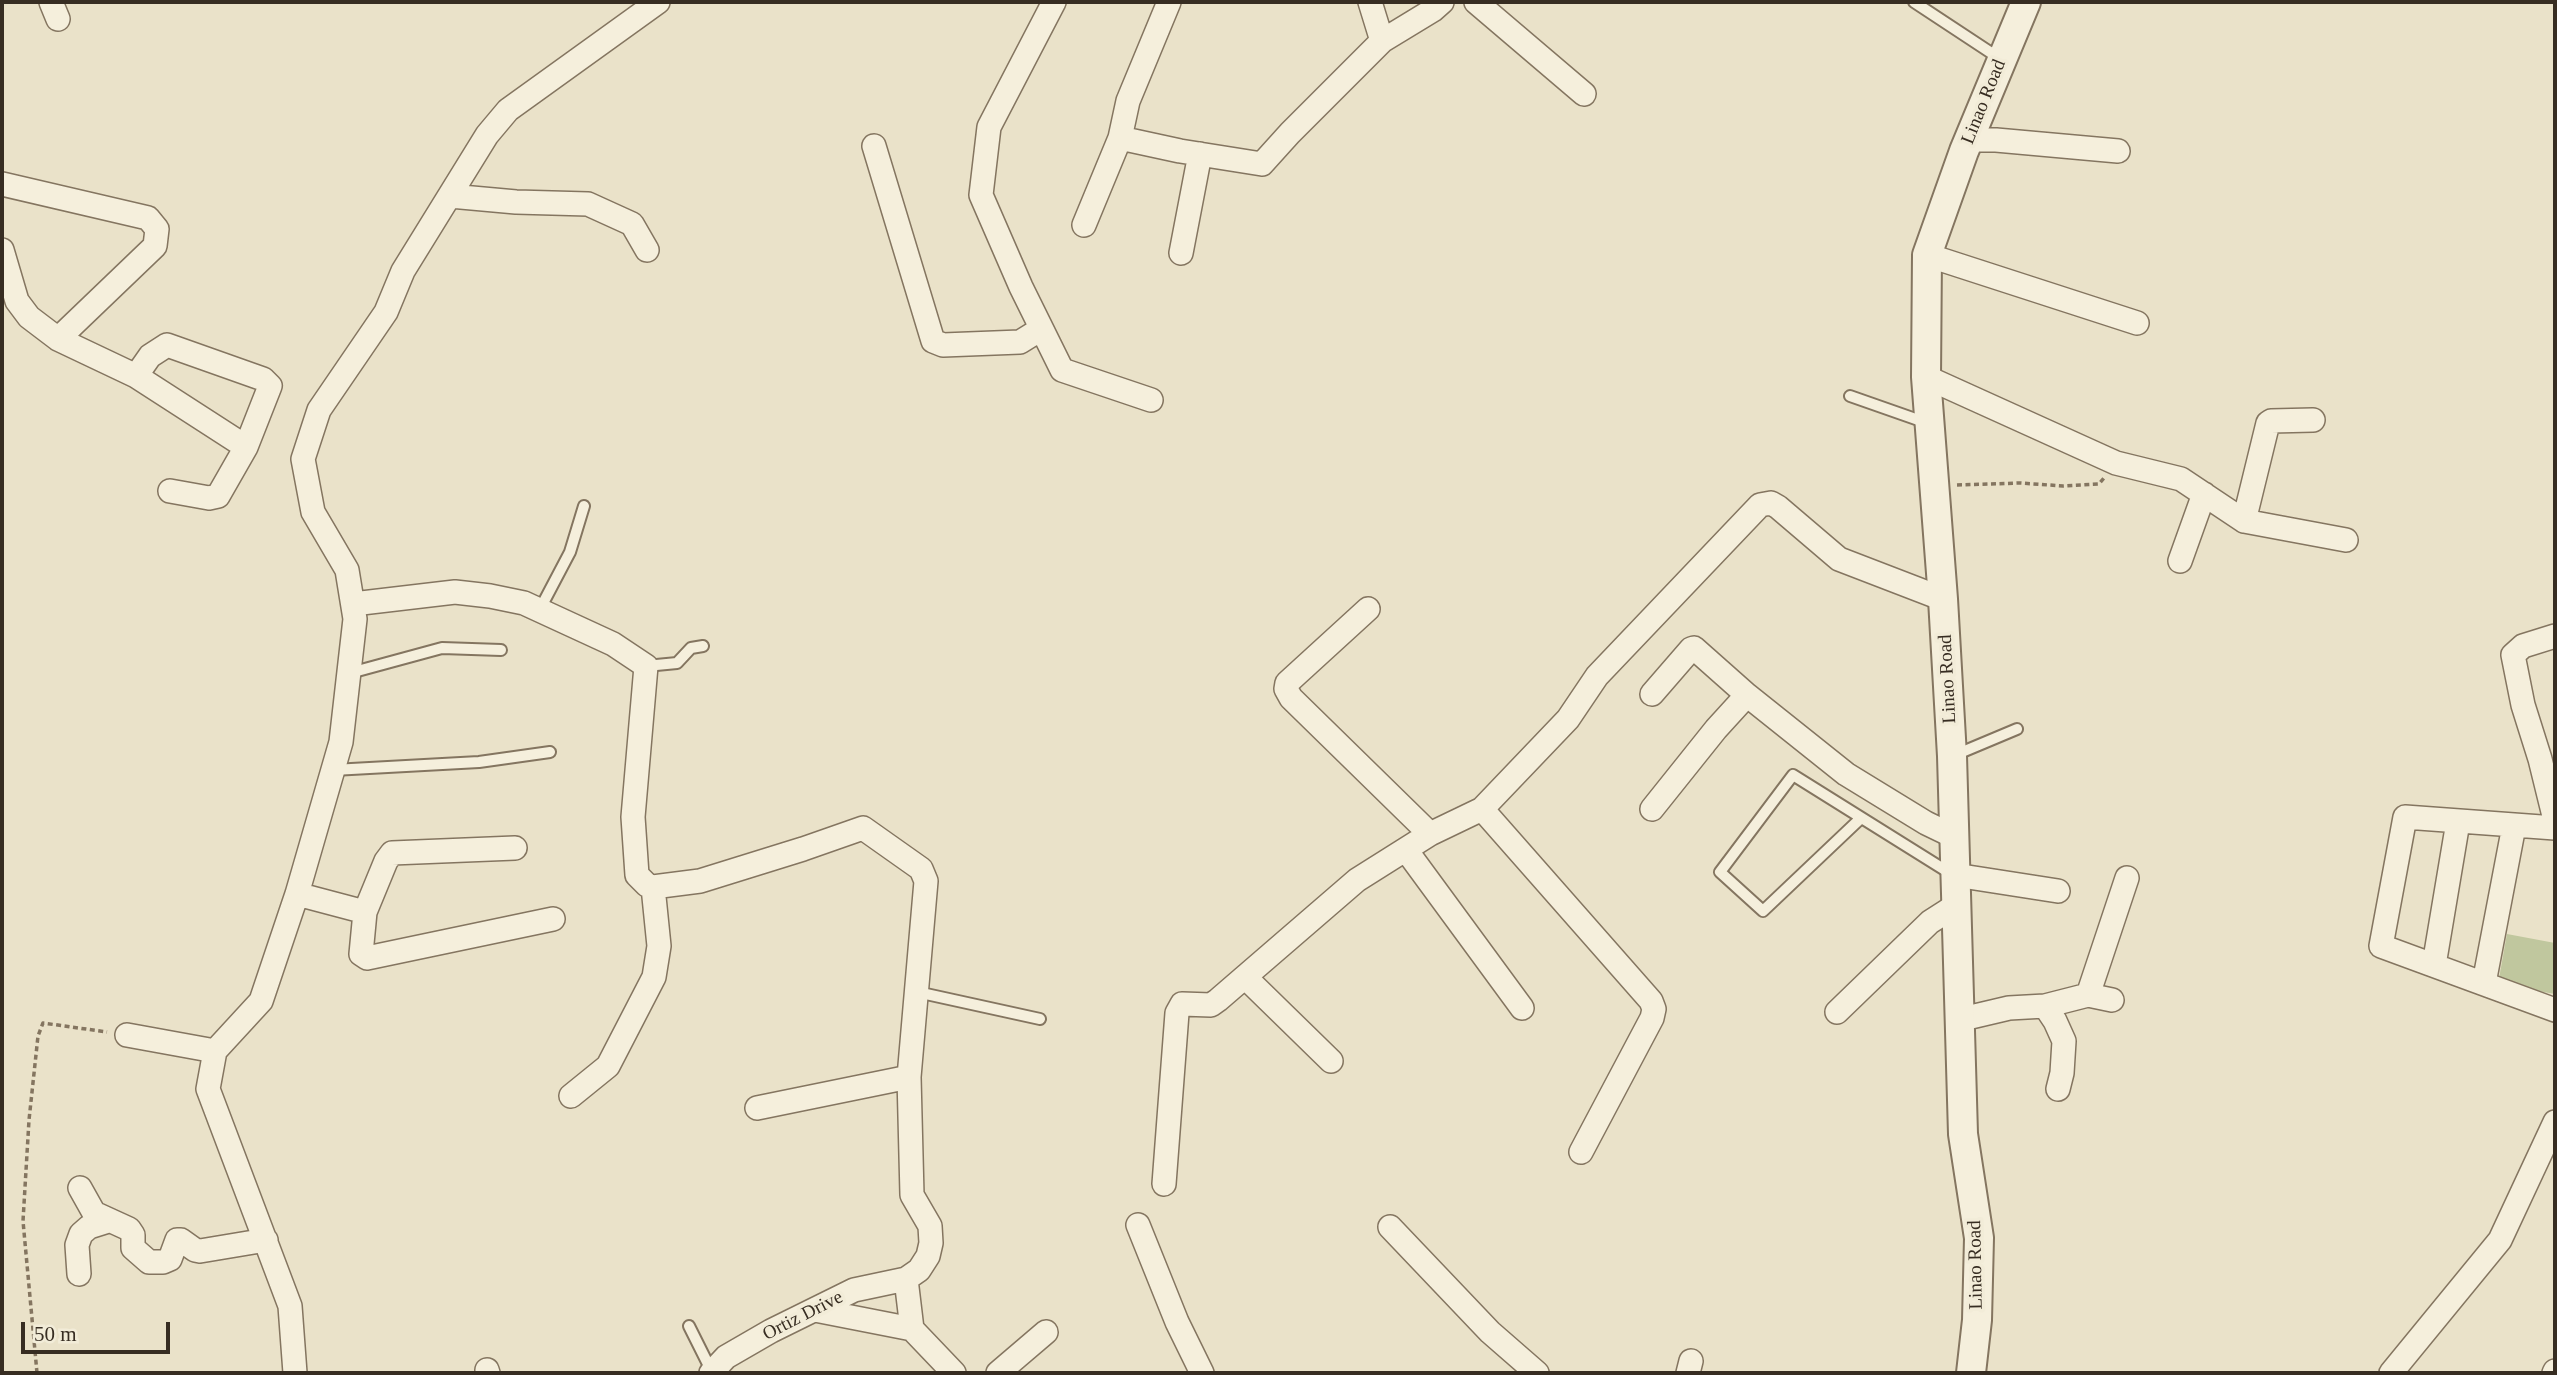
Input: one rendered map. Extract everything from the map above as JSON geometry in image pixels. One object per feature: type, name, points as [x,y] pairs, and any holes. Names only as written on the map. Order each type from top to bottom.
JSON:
[{"type":"street","points":[[295,1373],[290,1306],[208,1089],[215,1051],[261,1001],[297,894],[341,742],[355,619],[353,604],[347,570],[313,512],[303,459],[319,410],[386,312],[403,271],[487,135],[508,110],[658,2]]},
{"type":"street","points":[[1054,2],[989,127],[981,195],[1059,367],[1064,372],[1151,400]]},
{"type":"street","points":[[1084,225],[1120,138],[1128,101],[1169,2]]},
{"type":"street","points":[[1370,2],[1382,41]]},
{"type":"street","points":[[1120,138],[1262,164],[1382,41],[1442,2]]},
{"type":"street","points":[[1476,2],[1584,94]]},
{"type":"street","name":"Linao Road","points":[[1971,1373],[1977,1320],[1979,1238],[1963,1134],[1952,756],[1926,377],[1927,255],[1968,140],[2026,2]]},
{"type":"street","points":[[1968,140],[2118,151]]},
{"type":"street","points":[[874,146],[933,341],[943,345],[1020,342],[1041,329]]},
{"type":"street","points":[[1181,253],[1200,154]]},
{"type":"street","points":[[2,184],[148,218],[157,229],[155,246],[58,339]]},
{"type":"street","points":[[450,196],[516,202],[588,204],[632,224],[647,250]]},
{"type":"street","points":[[2,250],[17,301],[29,317],[58,339],[136,376],[246,446]]},
{"type":"street","points":[[1927,255],[2137,323]]},
{"type":"street","points":[[136,376],[150,356],[167,345],[268,382],[270,390],[246,446],[218,496],[209,498],[170,491]]},
{"type":"street","points":[[1926,377],[2116,463],[2181,479],[2244,522],[2346,540]]},
{"type":"street","points":[[2244,522],[2268,423],[2313,420]]},
{"type":"street","points":[[2180,561],[2204,494]]},
{"type":"street","points":[[1164,1184],[1177,1013],[1182,1004],[1211,1005],[1357,880],[1430,834],[1482,809],[1568,719],[1597,676],[1765,503],[1779,507],[1839,559],[1943,598]]},
{"type":"street","points":[[353,604],[455,592],[490,596],[541,609],[613,644],[646,666],[634,817],[637,875],[647,885],[653,887],[700,881],[863,828],[921,869],[926,877],[909,1077],[912,1195],[930,1226],[931,1243],[928,1256],[919,1270],[900,1281],[866,1318]]},
{"type":"street","points":[[1368,609],[1287,684],[1286,688],[1291,698],[1430,834]]},
{"type":"street","points":[[2555,636],[2523,646],[2512,655],[2522,705],[2540,759],[2555,820]]},
{"type":"street","points":[[1652,694],[1694,648],[1747,695],[1846,774],[1926,823],[1955,837]]},
{"type":"street","points":[[1651,809],[1747,695]]},
{"type":"street","points":[[1482,809],[1651,1001],[1654,1009],[1652,1018],[1581,1152]]},
{"type":"street","points":[[2555,828],[2405,817],[2381,946],[2555,1010]]},
{"type":"street","points":[[2434,965],[2458,822]]},
{"type":"street","points":[[2484,984],[2514,826]]},
{"type":"street","points":[[515,848],[392,853],[365,912],[360,954],[367,958],[553,919]]},
{"type":"street","points":[[1406,850],[1522,1009]]},
{"type":"street","points":[[1956,877],[2059,891]]},
{"type":"street","points":[[2088,995],[2127,878]]},
{"type":"street","points":[[571,1096],[608,1066],[654,977],[659,946],[653,887]]},
{"type":"street","points":[[297,894],[365,912]]},
{"type":"street","points":[[1837,1012],[1930,922],[1955,906]]},
{"type":"street","points":[[1245,977],[1331,1061]]},
{"type":"street","points":[[1958,1020],[2009,1008],[2045,1006],[2088,995],[2112,1000]]},
{"type":"street","points":[[2045,1006],[2064,1041],[2058,1089]]},
{"type":"street","points":[[127,1035],[215,1051]]},
{"type":"street","points":[[757,1108],[909,1077]]},
{"type":"street","points":[[2391,1373],[2500,1240],[2555,1122]]},
{"type":"street","points":[[80,1188],[94,1213],[129,1229],[133,1235],[133,1248],[140,1256],[156,1263],[170,1259],[177,1240],[200,1251],[266,1240]]},
{"type":"street","points":[[79,1274],[77,1245],[81,1234],[89,1227],[108,1221]]},
{"type":"street","points":[[1138,1226],[1177,1322],[1202,1373]]},
{"type":"street","points":[[1390,1227],[1480,1322],[1537,1373]]},
{"type":"street","points":[[900,1281],[912,1329],[954,1373]]},
{"type":"street","name":"Ortiz Drive","points":[[711,1373],[726,1357],[771,1331],[854,1290],[900,1281]]},
{"type":"street","points":[[815,1310],[912,1329]]},
{"type":"street","points":[[999,1373],[1046,1332]]},
{"type":"lane","points":[[1914,2],[2002,60]]},
{"type":"lane","points":[[1850,396],[1929,424]]},
{"type":"lane","points":[[541,609],[570,552],[584,506]]},
{"type":"lane","points":[[646,666],[677,663],[691,648],[703,646]]},
{"type":"lane","points":[[350,673],[442,648],[501,650]]},
{"type":"lane","points":[[1952,756],[2017,729]]},
{"type":"lane","points":[[333,770],[479,762],[550,752]]},
{"type":"lane","points":[[1860,819],[1763,911],[1720,872],[1793,775],[1956,877]]},
{"type":"lane","points":[[917,992],[1040,1019]]},
{"type":"lane","points":[[689,1326],[711,1373]]},
{"type":"path","points":[[1933,485],[2099,484],[2116,463]]},
{"type":"path","points":[[37,1373],[23,1221],[29,1120],[38,1036],[43,1023],[127,1035]]},
{"type":"green space","points":[[2507,934],[2555,943],[2555,994],[2498,984]]}]
